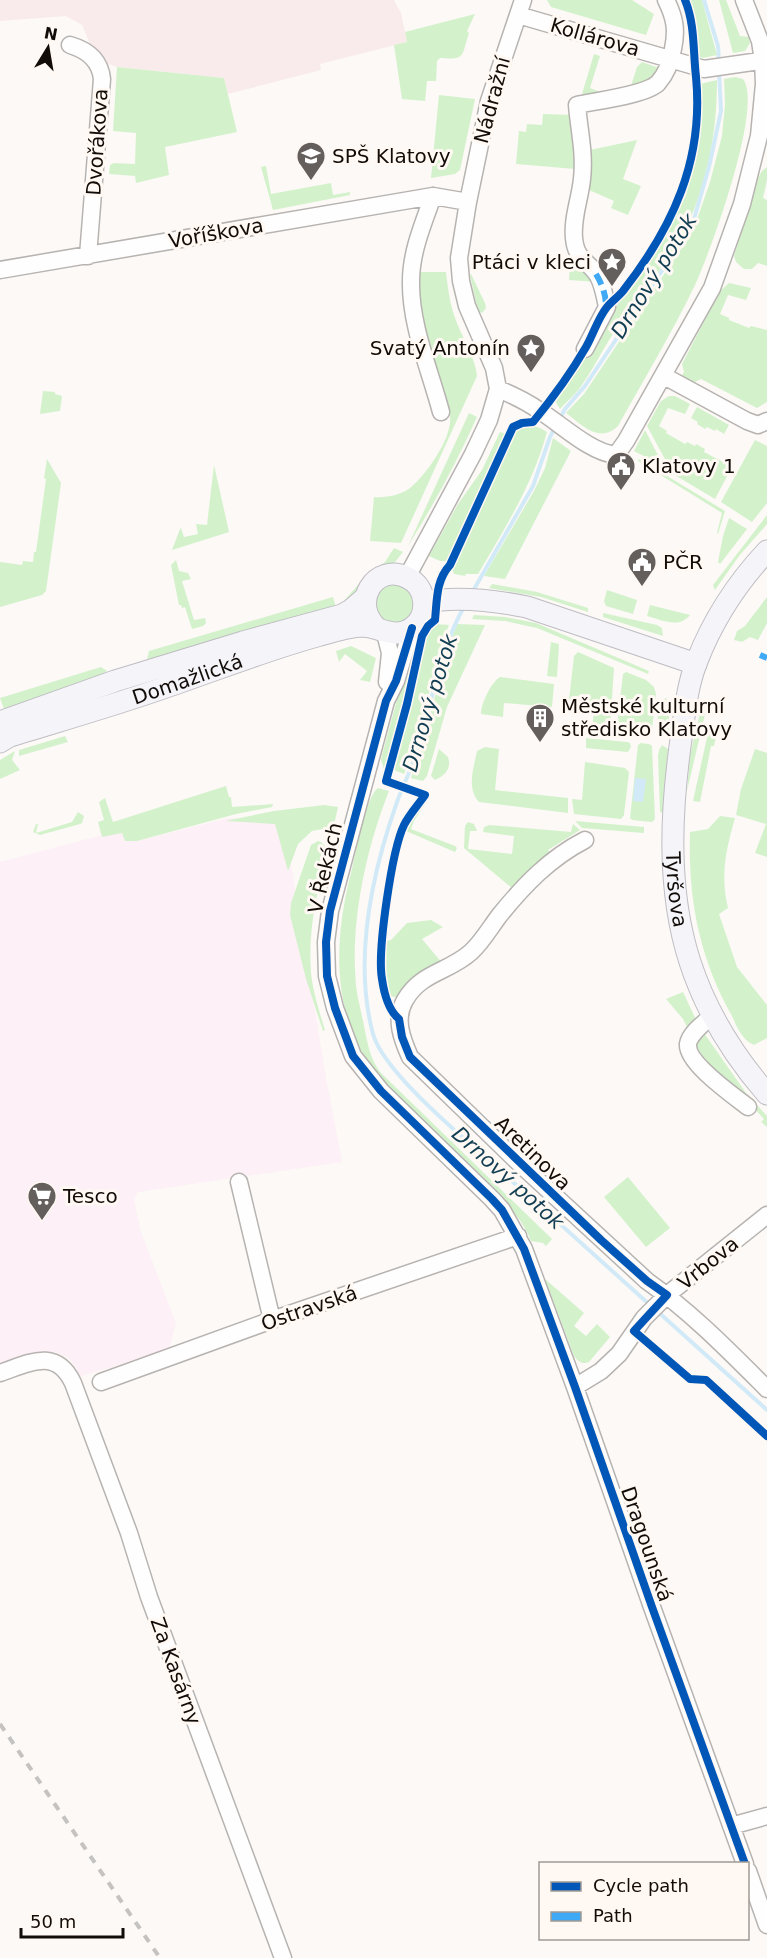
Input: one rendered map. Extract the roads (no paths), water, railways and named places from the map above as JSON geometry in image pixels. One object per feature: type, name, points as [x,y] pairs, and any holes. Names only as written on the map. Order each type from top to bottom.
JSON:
[{"type":"main road","name":"Tyršova","points":[[767,551],[741,581],[724,608],[696,664],[685,713],[674,782],[673,835],[676,905],[683,938],[700,989],[712,1016],[741,1063],[767,1094]]},
{"type":"main road","name":"Domažlická","points":[[0,722],[116,681],[243,642],[342,615],[365,598],[368,589],[375,581],[394,574],[407,577]]},
{"type":"main road","points":[[407,577],[418,586],[424,602],[421,617],[412,628]]},
{"type":"main road","points":[[365,598],[367,616],[381,631]]},
{"type":"main road","points":[[424,602],[455,598],[527,608],[696,664]]},
{"type":"main road","name":"Domažlická","points":[[0,742],[10,736],[165,688],[293,643],[346,628],[363,626],[381,631],[404,632],[412,628]]},
{"type":"street","points":[[585,349],[607,307],[602,284],[577,253],[574,238],[582,178],[583,150],[577,105],[619,97],[652,87],[666,72],[676,36],[676,22],[666,0]]},
{"type":"street","points":[[407,577],[473,454],[489,420],[498,389],[530,404],[575,435],[608,454],[616,455],[664,376],[712,288],[742,204],[759,136],[765,60],[744,0]]},
{"type":"street","name":"Kollárova","points":[[520,7],[704,69],[765,60]]},
{"type":"street","name":"Nádražní","points":[[498,389],[494,368],[467,306],[461,281],[459,258],[468,202],[491,94],[520,7]]},
{"type":"street","name":"Dvořákova","points":[[70,45],[81,48],[92,56],[98,65],[102,79],[88,256]]},
{"type":"street","points":[[433,196],[416,249],[411,280],[417,329],[441,412]]},
{"type":"street","name":"Voříškova","points":[[0,270],[433,196],[468,202]]},
{"type":"street","points":[[664,376],[747,421],[762,423]]},
{"type":"street","name":"V Řekách","points":[[386,701],[396,681],[412,628]]},
{"type":"street","name":"V Řekách","points":[[381,631],[390,648],[386,701],[330,911],[326,942],[327,976],[338,1016],[353,1056],[381,1092],[502,1210],[518,1236]]},
{"type":"street","name":"Aretinova","points":[[585,840],[538,872],[516,895],[470,953],[421,980],[405,1001],[399,1019],[402,1038],[410,1057],[519,1163],[665,1298],[716,1338],[767,1389]]},
{"type":"street","points":[[712,1016],[690,1038],[689,1053],[700,1068],[748,1107]]},
{"type":"street","points":[[239,1182],[272,1320]]},
{"type":"street","name":"Vrbova","points":[[575,1387],[601,1371],[619,1354],[644,1318],[665,1298],[767,1215]]},
{"type":"street","name":"Ostravská","points":[[101,1382],[272,1320],[518,1236]]},
{"type":"street","name":"Dragounská","points":[[518,1236],[575,1387],[745,1862]]},
{"type":"street","name":"Za Kasárny","points":[[0,1373],[36,1360],[44,1360],[62,1367],[73,1383],[129,1533],[149,1597],[283,1958]]},
{"type":"street","points":[[731,1826],[767,1816]]},
{"type":"street","points":[[749,1876],[767,1925]]},
{"type":"water","points":[[635,778],[646,779],[643,802],[633,801]]},
{"type":"waterway","name":"Drnový potok","points":[[704,0],[718,46],[719,63]]},
{"type":"waterway","name":"Drnový potok","points":[[559,420],[565,409],[585,386],[694,219],[709,167],[721,111],[719,71]]},
{"type":"waterway","name":"Drnový potok","points":[[473,591],[533,486],[555,427]]},
{"type":"waterway","name":"Drnový potok","points":[[465,605],[441,662],[414,760],[388,829],[373,887],[365,946],[367,1005],[373,1034],[380,1050],[394,1069],[431,1108],[650,1305]]},
{"type":"waterway","name":"Drnový potok","points":[[656,1310],[767,1410]]},
{"type":"railway","points":[[0,1724],[160,1958]]},
{"type":"place","name":"SPŠ Klatovy","points":[[311,182]]},
{"type":"place","name":"Ptáci v kleci","points":[[612,288]]},
{"type":"place","name":"Svatý Antonín","points":[[531,374]]},
{"type":"place","name":"Klatovy 1","points":[[621,492]]},
{"type":"place","name":"PČR","points":[[642,588]]},
{"type":"place","name":"Městské kulturní středisko Klatovy","points":[[540,744]]},
{"type":"place","name":"Tesco","points":[[42,1222]]}]
